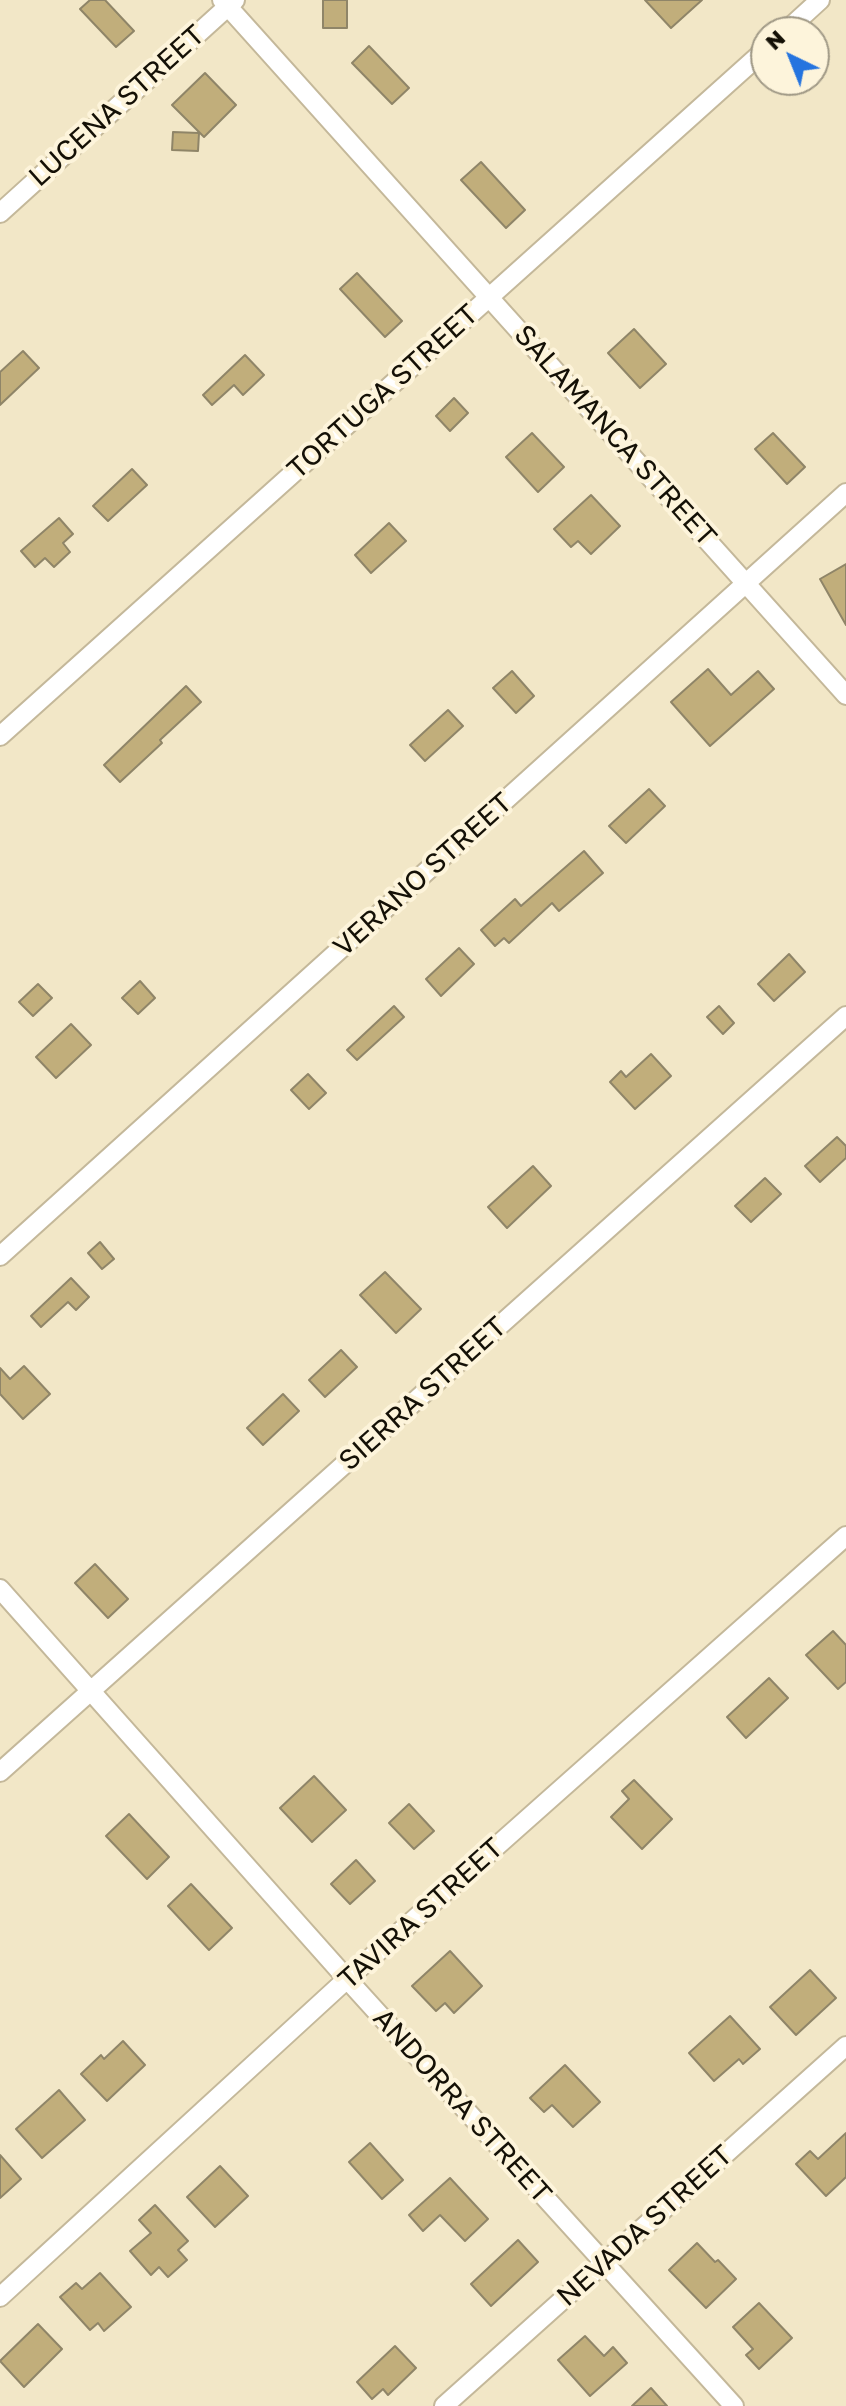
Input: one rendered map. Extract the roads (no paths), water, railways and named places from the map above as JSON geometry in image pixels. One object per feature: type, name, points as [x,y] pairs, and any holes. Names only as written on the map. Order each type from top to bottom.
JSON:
[{"type":"street","points":[[802,16],[820,0]]},
{"type":"street","name":"LUCENA STREET","points":[[0,213],[228,2]]},
{"type":"street","name":"SALAMANCA STREET","points":[[228,2],[846,695]]},
{"type":"street","name":"TORTUGA STREET","points":[[0,736],[750,63]]},
{"type":"street","name":"VERANO STREET","points":[[0,1256],[846,493]]},
{"type":"street","name":"SIERRA STREET","points":[[0,1772],[846,1016]]},
{"type":"street","name":"TAVIRA STREET","points":[[0,2297],[347,1979],[846,1536]]},
{"type":"street","name":"ANDORRA STREET","points":[[0,1589],[347,1979],[734,2406]]},
{"type":"street","name":"NEVADA STREET","points":[[444,2406],[846,2046]]}]
